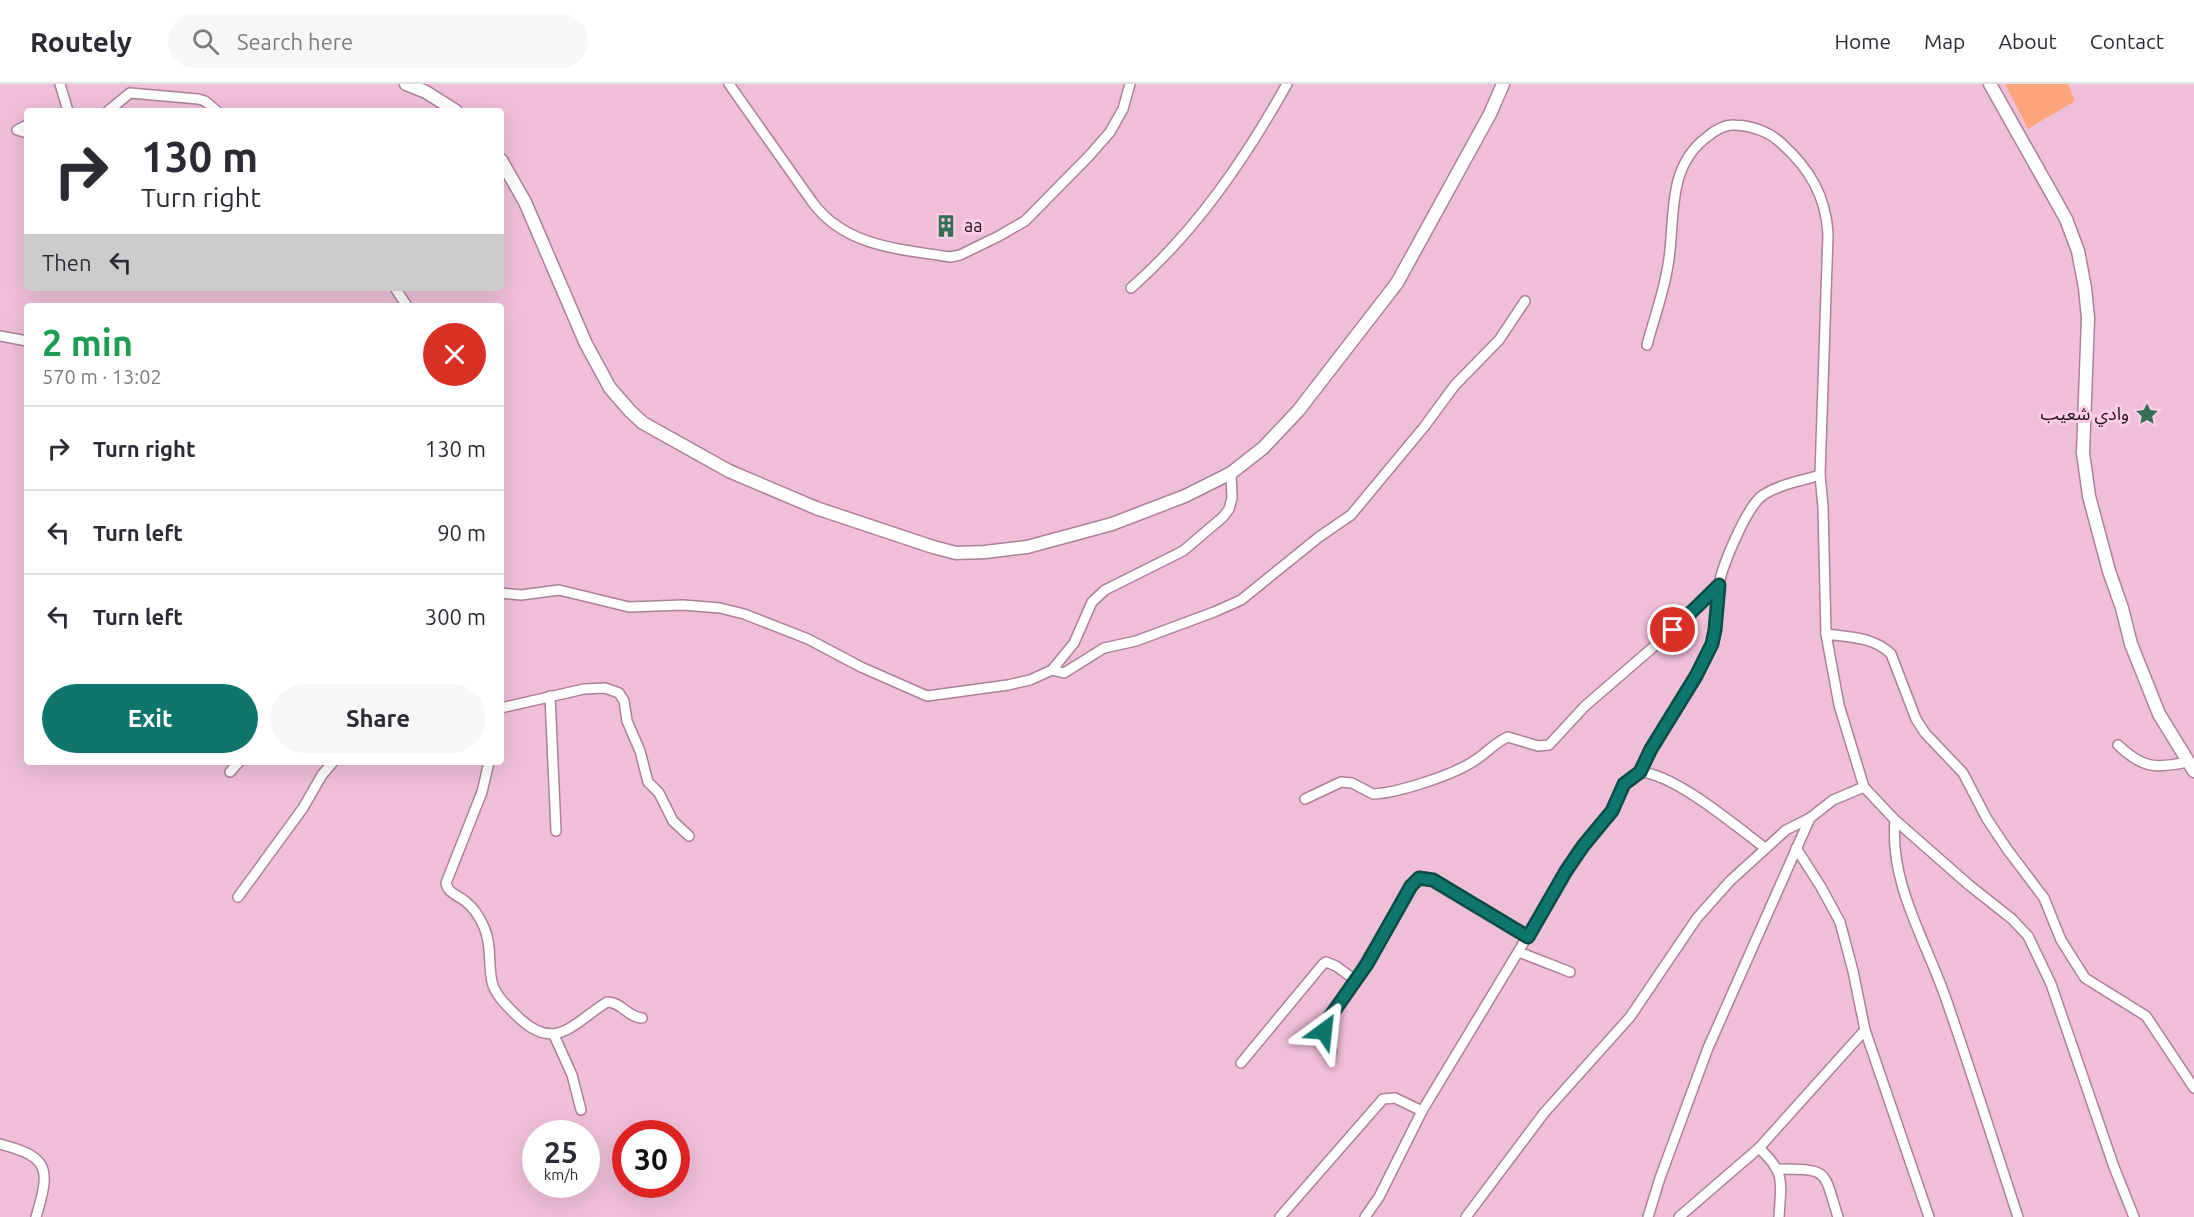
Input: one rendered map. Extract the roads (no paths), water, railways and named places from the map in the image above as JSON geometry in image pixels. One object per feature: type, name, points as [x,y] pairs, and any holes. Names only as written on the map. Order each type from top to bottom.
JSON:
[{"type":"main road","points":[[406,84],[426,92],[451,108]]},
{"type":"main road","points":[[504,165],[525,202],[586,344],[610,388],[643,423],[729,471],[816,508],[956,553],[1027,547],[1089,530],[1185,496],[1231,473],[1263,448],[1298,411],[1397,284],[1490,114],[1503,84]]},
{"type":"main road","points":[[1990,84],[2066,219],[2078,250],[2088,318],[2083,453],[2089,496],[2131,644],[2159,714],[2190,767]]},
{"type":"street","points":[[60,84],[67,108]]},
{"type":"street","points":[[729,84],[813,203],[829,222],[844,232],[863,240],[950,257],[960,255],[1025,221],[1110,132],[1123,109],[1130,84]]},
{"type":"street","points":[[1131,288],[1175,245],[1234,171],[1252,146],[1287,84]]},
{"type":"street","points":[[111,108],[123,97],[136,92],[198,99],[205,101],[213,108]]},
{"type":"street","points":[[1647,345],[1668,268],[1672,206],[1689,156],[1704,139],[1718,129],[1730,125],[1746,126],[1768,133],[1784,145],[1810,175],[1820,195],[1826,215],[1828,241],[1820,475],[1826,634],[1839,705],[1864,787],[1895,820],[1969,885],[2012,919],[2028,936],[2051,984],[2114,1167],[2134,1217]]},
{"type":"street","points":[[24,126],[17,130],[24,132]]},
{"type":"street","points":[[1052,670],[1064,673],[1104,648],[1131,643],[1231,606],[1255,590],[1318,537],[1346,519],[1376,487],[1424,428],[1455,385],[1499,340],[1525,301]]},
{"type":"street","points":[[0,336],[24,340]]},
{"type":"street","points":[[504,594],[568,591],[629,607],[683,605],[727,609],[807,639],[861,667],[927,696],[1023,682],[1052,670],[1074,643],[1087,610],[1100,594],[1117,583],[1183,551],[1223,517],[1232,498],[1231,473]]},
{"type":"street","points":[[1365,1217],[1379,1197],[1422,1111],[1566,871],[1612,811],[1624,784],[1640,772],[1651,749],[1696,676],[1712,644],[1717,618],[1719,585],[1744,520],[1755,502],[1778,488],[1820,475]]},
{"type":"street","points":[[1305,799],[1341,782],[1352,783],[1373,794],[1398,789],[1459,770],[1508,737],[1542,747],[1549,745],[1585,706],[1665,637],[1719,585]]},
{"type":"street","points":[[1826,634],[1869,641],[1885,648],[1891,654],[1916,719],[1925,733],[1963,773],[1987,819],[2048,903],[2061,940],[2085,978],[2146,1016],[2194,1088]]},
{"type":"street","points":[[504,707],[594,688],[605,688],[618,693],[624,701],[627,721],[642,757],[648,782],[659,793],[673,821],[689,836]]},
{"type":"street","points":[[549,696],[556,831]]},
{"type":"street","points":[[2118,745],[2133,758],[2146,765],[2190,767]]},
{"type":"street","points":[[230,772],[236,765]]},
{"type":"street","points":[[238,897],[303,808],[330,765]]},
{"type":"street","points":[[488,765],[482,792],[447,878],[447,887],[466,902],[484,927],[491,959],[492,979],[499,996],[531,1028],[554,1035],[565,1031],[607,1002],[614,1002],[635,1018],[642,1018]]},
{"type":"street","points":[[1640,772],[1659,776],[1683,789],[1765,848]]},
{"type":"street","points":[[1466,1217],[1544,1113],[1630,1017],[1697,918],[1730,881],[1786,830],[1810,818],[1833,800],[1864,787]]},
{"type":"street","points":[[1648,1217],[1708,1048],[1810,818]]},
{"type":"street","points":[[1895,820],[1893,838],[1898,870],[1946,998],[2018,1217]]},
{"type":"street","points":[[1796,848],[1840,922],[1865,1030],[1929,1217]]},
{"type":"street","points":[[1332,1051],[1325,1036],[1325,1025],[1355,981],[1411,886],[1419,878],[1433,880],[1528,937]]},
{"type":"street","points":[[1519,952],[1570,972]]},
{"type":"street","points":[[1241,1063],[1323,964],[1332,963],[1355,981]]},
{"type":"street","points":[[1679,1217],[1759,1148],[1865,1030]]},
{"type":"street","points":[[554,1035],[573,1075],[581,1110]]},
{"type":"street","points":[[1280,1217],[1383,1099],[1395,1098],[1422,1111]]},
{"type":"street","points":[[0,1144],[30,1153],[43,1167],[45,1183],[36,1217]]},
{"type":"street","points":[[1759,1148],[1778,1169],[1781,1189],[1779,1217]]},
{"type":"street","points":[[1778,1169],[1810,1169],[1820,1172],[1826,1180],[1838,1217]]},
{"type":"place","name":"aa","points":[[946,226]]},
{"type":"place","name":"وادي شعيب","points":[[2147,414]]}]
